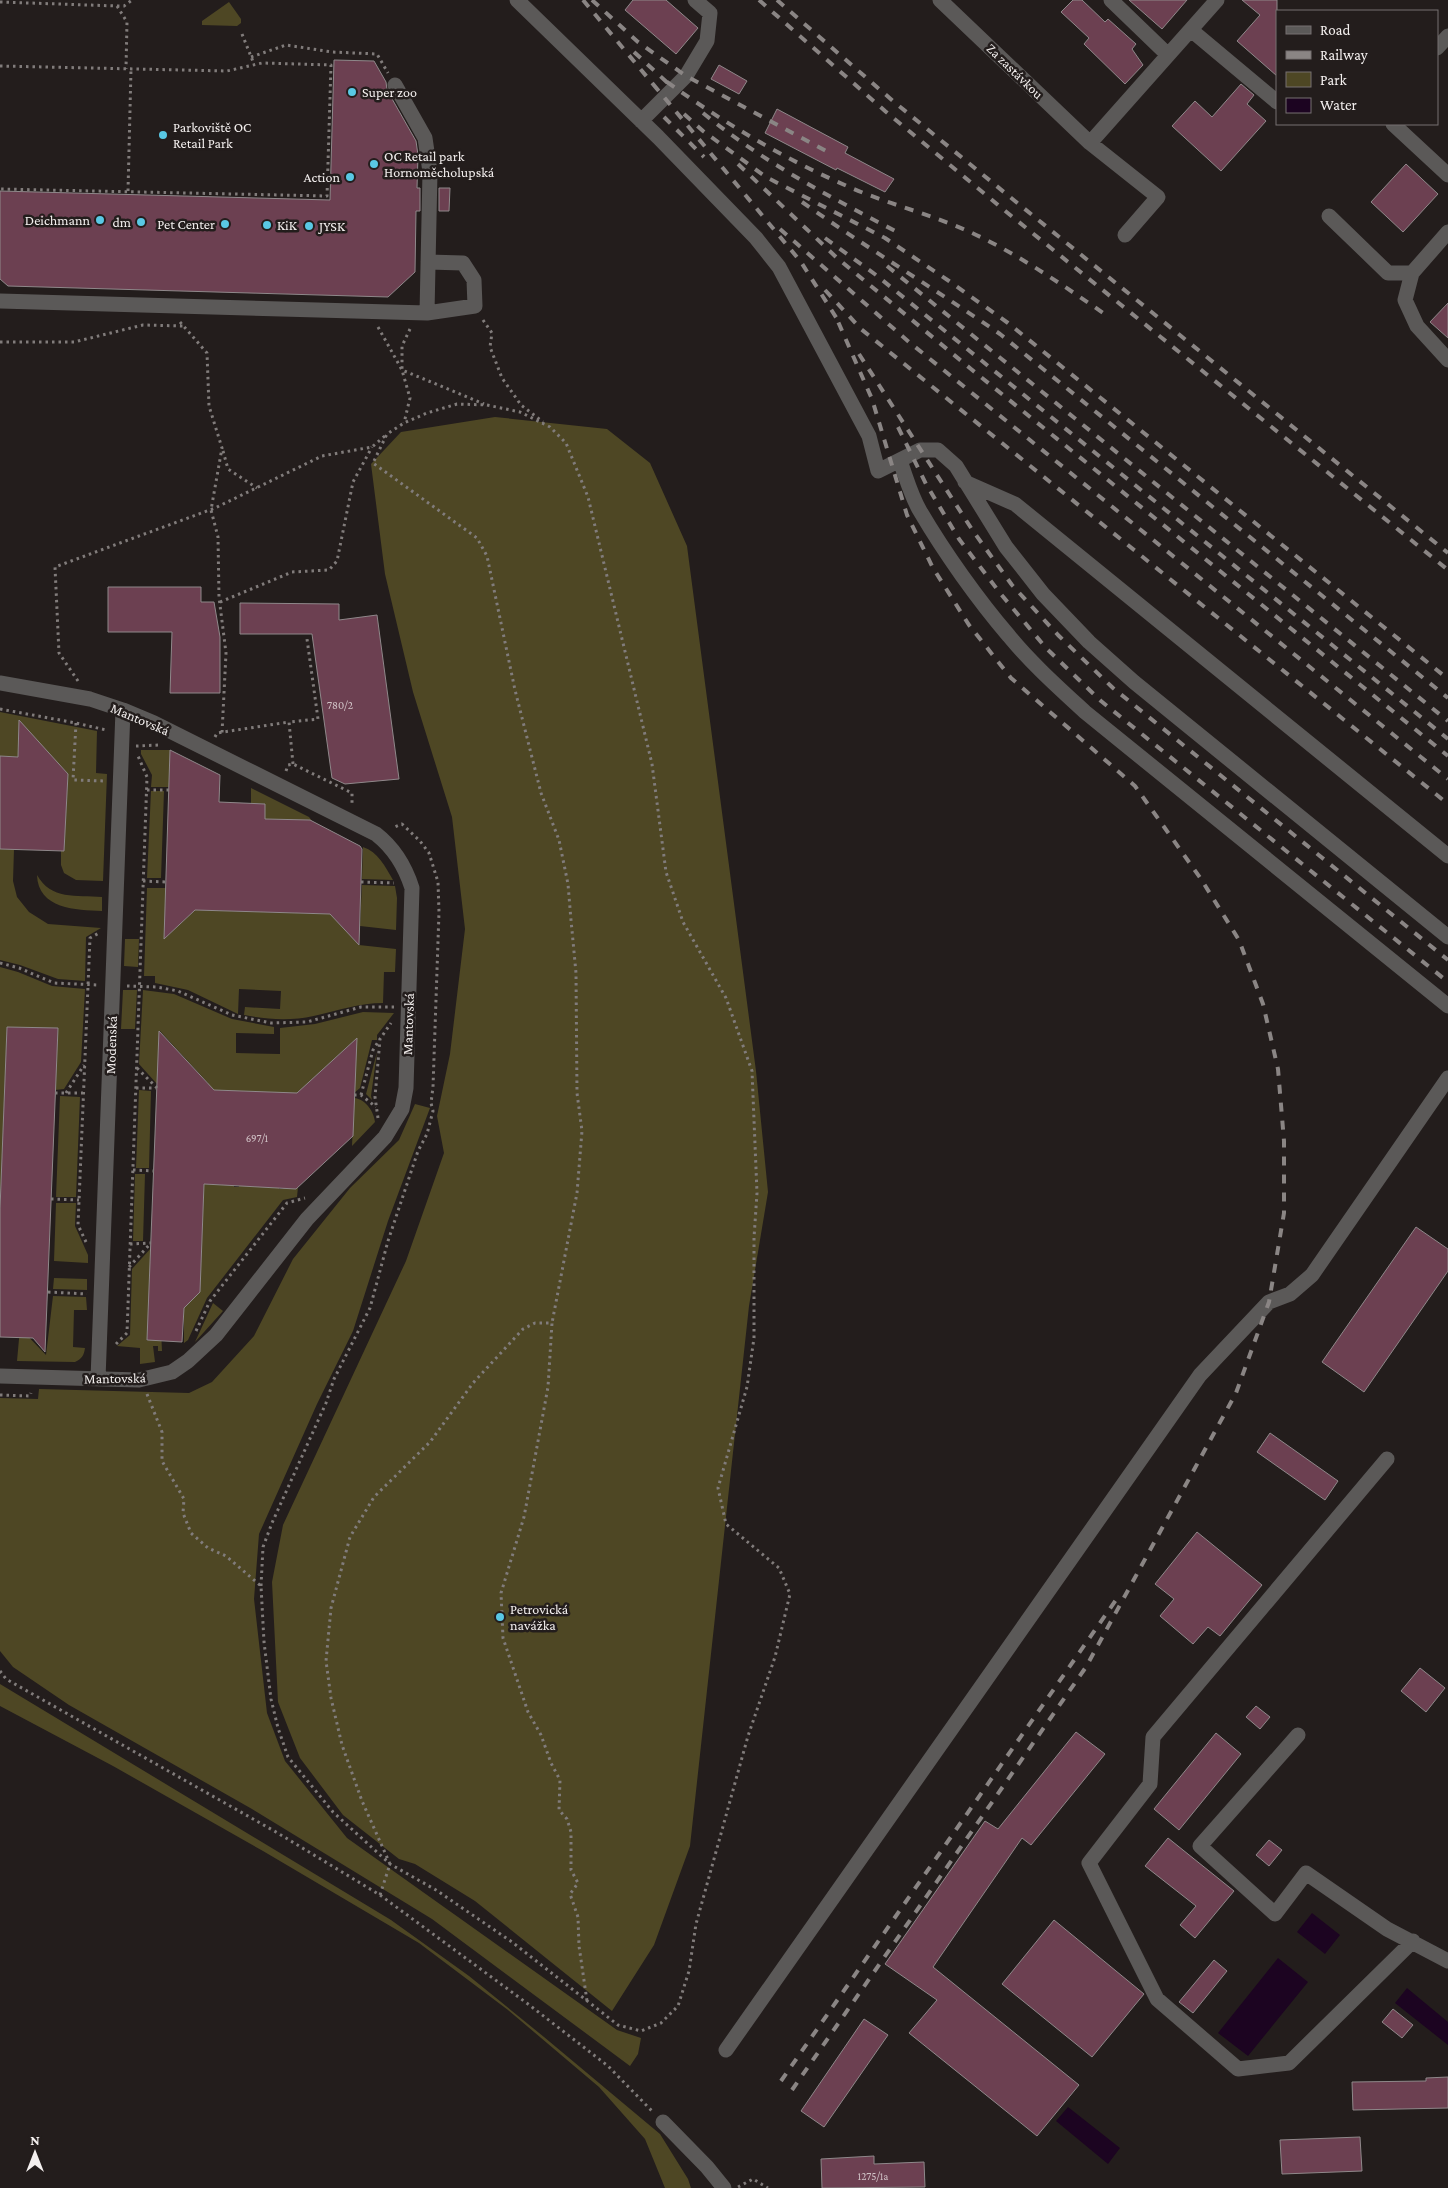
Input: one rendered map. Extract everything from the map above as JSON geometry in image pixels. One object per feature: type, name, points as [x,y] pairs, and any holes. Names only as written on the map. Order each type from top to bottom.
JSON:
[{"type":"street","points":[[517,0],[641,121],[756,238],[779,267],[869,436],[878,471],[920,450],[938,450],[956,466],[1006,547],[1043,594],[1089,642],[1134,682],[1448,937]]},
{"type":"street","points":[[641,121],[686,76],[707,41],[710,13],[695,0]]},
{"type":"street","name":"Za zastávkou","points":[[940,0],[1090,143],[1158,197],[1125,235]]},
{"type":"street","points":[[1111,0],[1168,55]]},
{"type":"street","points":[[1090,143],[1217,0]]},
{"type":"street","points":[[1191,30],[1276,101]]},
{"type":"street","points":[[1438,47],[1448,36]]},
{"type":"street","points":[[395,86],[425,138],[430,172],[428,262],[423,313]]},
{"type":"street","points":[[1394,125],[1448,175]]},
{"type":"street","points":[[1329,216],[1388,273],[1412,273]]},
{"type":"street","points":[[1448,232],[1412,273],[1405,300],[1417,326],[1448,360]]},
{"type":"street","points":[[0,301],[423,313],[474,306],[474,280],[464,264],[428,262]]},
{"type":"street","points":[[900,461],[919,510],[940,542],[975,593],[1010,637],[1044,673],[1085,712],[1448,1006]]},
{"type":"street","points":[[965,482],[1015,504],[1448,856]]},
{"type":"street","name":"Mantovská","points":[[0,683],[90,699],[124,710],[189,740],[376,834],[385,841],[402,862],[412,888],[406,1088],[402,1109],[385,1137],[308,1219],[216,1335],[188,1361],[172,1372],[139,1380],[0,1376]]},
{"type":"street","name":"Modenská","points":[[98,1379],[113,985],[130,746],[124,710]]},
{"type":"street","points":[[726,2050],[1200,1375],[1269,1302],[1290,1294],[1312,1275],[1448,1078]]},
{"type":"street","points":[[1387,1459],[1153,1737],[1150,1784],[1089,1864],[1157,2000],[1238,2069],[1289,2063],[1413,1941]]},
{"type":"street","points":[[1298,1735],[1200,1846],[1275,1914],[1306,1873],[1388,1929],[1448,1961]]},
{"type":"street","points":[[663,2122],[708,2167],[724,2188]]},
{"type":"path","points":[[0,2],[124,6],[132,0]]},
{"type":"path","points":[[117,6],[127,22],[126,69]]},
{"type":"path","points":[[242,34],[254,64]]},
{"type":"path","points":[[251,56],[286,45],[332,52],[377,54],[395,86]]},
{"type":"path","points":[[0,66],[227,71],[254,64],[331,65],[327,196],[0,189]]},
{"type":"path","points":[[128,191],[131,69]]},
{"type":"path","points":[[167,306],[207,353],[209,406],[228,469],[257,488]]},
{"type":"path","points":[[390,829],[402,824],[420,841],[429,853],[438,882],[439,912],[431,1103],[433,1111],[427,1134],[418,1151],[388,1240],[370,1308],[334,1379],[326,1403],[263,1547],[261,1586],[270,1699],[288,1757],[333,1812],[390,1864],[436,1890],[512,1942],[618,2025],[641,2031],[661,2023],[678,2006],[689,1971],[696,1924],[748,1736],[775,1657],[790,1594],[779,1568],[726,1524],[718,1488],[747,1387],[754,1338],[754,1238],[757,1193],[752,1071],[726,998],[683,922],[666,872],[652,764],[588,497],[566,443],[550,427],[521,405],[502,378],[490,347],[492,333],[474,306]]},
{"type":"path","points":[[368,311],[402,370],[410,398],[404,423]]},
{"type":"path","points":[[402,370],[402,346],[423,313]]},
{"type":"path","points":[[0,342],[74,342],[143,325],[183,326]]},
{"type":"path","points":[[402,370],[487,405]]},
{"type":"path","points":[[220,602],[292,572],[329,570],[337,561],[353,482],[372,446],[404,423],[427,413],[457,404],[487,405],[520,412],[550,427]]},
{"type":"path","points":[[387,434],[373,462],[477,538],[487,556],[515,690],[541,792],[559,840],[568,884],[576,973],[577,1093],[582,1131],[577,1193],[552,1323],[548,1387],[524,1516],[501,1594],[503,1638],[528,1712],[560,1780],[559,1810],[567,1819],[571,1832],[572,1870],[578,1883],[570,1894],[578,1917],[587,2001]]},
{"type":"path","points":[[90,699],[59,653],[55,567],[211,510],[322,456],[372,446]]},
{"type":"path","points":[[222,448],[211,510],[218,537],[220,602],[226,654],[222,732]]},
{"type":"path","points":[[189,740],[193,731],[214,741],[217,733],[318,719],[308,639]]},
{"type":"path","points":[[0,709],[76,723],[111,732],[111,746],[162,745]]},
{"type":"path","points":[[289,722],[293,764]]},
{"type":"path","points":[[76,723],[73,780],[109,781]]},
{"type":"path","points":[[99,1354],[112,1355],[112,1348],[127,1333],[147,790],[147,777],[130,746]]},
{"type":"path","points":[[284,775],[288,765],[293,764],[352,794],[352,809]]},
{"type":"path","points":[[147,790],[169,790]]},
{"type":"path","points":[[394,876],[398,886]]},
{"type":"path","points":[[144,881],[166,882]]},
{"type":"path","points":[[361,882],[385,883]]},
{"type":"path","points":[[0,963],[19,968],[54,984],[140,986],[178,991],[232,1016],[270,1023],[307,1022],[361,1007],[397,1007],[397,1015],[373,1050],[361,1095]]},
{"type":"path","points":[[87,985],[78,1225],[88,1247]]},
{"type":"path","points":[[379,1123],[376,1107],[380,1039]]},
{"type":"path","points":[[66,1093],[84,1065]]},
{"type":"path","points":[[136,1088],[157,1088],[137,1068]]},
{"type":"path","points":[[55,1093],[83,1093]]},
{"type":"path","points":[[354,1095],[361,1095],[376,1107]]},
{"type":"path","points":[[133,1170],[154,1171]]},
{"type":"path","points":[[195,1333],[210,1301],[287,1202],[311,1197]]},
{"type":"path","points":[[51,1200],[79,1200]]},
{"type":"path","points":[[129,1267],[151,1243],[130,1244]]},
{"type":"path","points":[[90,1286],[90,1303]]},
{"type":"path","points":[[48,1292],[90,1294]]},
{"type":"path","points":[[380,1895],[390,1864],[362,1801],[342,1745],[331,1698],[326,1661],[331,1608],[350,1537],[374,1497],[430,1442],[473,1383],[523,1329],[535,1323],[552,1323]]},
{"type":"path","points":[[139,1380],[156,1414],[162,1432],[162,1461],[184,1499],[183,1513],[191,1533],[208,1548],[226,1556],[261,1586]]},
{"type":"path","points":[[0,1673],[276,1832],[380,1895],[528,2004],[608,2066],[663,2122]]},
{"type":"path","points":[[737,2188],[752,2179],[768,2188]]},
{"type":"green space","points":[[229,2],[241,19],[241,23],[237,26],[202,25],[202,21]]},
{"type":"green space","points":[[495,417],[607,429],[650,463],[687,546],[756,1071],[768,1192],[749,1306],[690,1846],[654,1945],[612,2011],[475,1901],[415,1864],[399,1859],[343,1815],[300,1758],[278,1702],[272,1582],[283,1525],[406,1261],[444,1153],[437,1116],[450,1054],[465,929],[452,817],[413,692],[385,574],[371,464],[401,432]]},
{"type":"green space","points":[[0,712],[97,731],[96,773],[107,774],[103,881],[76,880],[64,873],[61,865],[61,851],[64,851],[68,774],[19,721],[18,757],[0,756]]},
{"type":"green space","points":[[141,750],[170,750],[169,787],[151,787],[152,775],[141,754]]},
{"type":"green space","points":[[251,788],[309,817],[312,821],[265,819],[265,804],[251,803]]},
{"type":"green space","points":[[151,791],[164,791],[161,878],[147,878]]},
{"type":"green space","points":[[363,847],[377,856],[393,880],[362,879]]},
{"type":"green space","points":[[0,849],[14,849],[13,881],[17,897],[29,912],[48,924],[101,928],[86,937],[85,981],[58,979],[0,960]]},
{"type":"green space","points":[[37,875],[49,889],[65,895],[102,897],[102,911],[70,908],[51,901],[44,895],[39,886]]},
{"type":"green space","points":[[362,885],[395,886],[397,898],[396,930],[360,926]]},
{"type":"green space","points":[[147,888],[166,888],[164,939],[195,910],[330,914],[359,945],[396,949],[395,972],[384,972],[383,1003],[358,1005],[300,1018],[272,1019],[244,1015],[245,1007],[280,1009],[281,991],[239,989],[238,1014],[188,990],[155,983],[155,976],[144,976]]},
{"type":"green space","points":[[125,939],[139,939],[138,967],[124,966]]},
{"type":"green space","points":[[0,967],[52,986],[85,989],[81,1062],[64,1089],[55,1090],[58,1029],[7,1027],[0,1209]]},
{"type":"green space","points":[[123,990],[137,990],[135,1029],[121,1029]]},
{"type":"green space","points":[[143,990],[174,994],[232,1019],[274,1027],[274,1034],[236,1033],[236,1053],[280,1054],[280,1028],[315,1024],[363,1012],[394,1013],[377,1035],[377,1040],[372,1040],[360,1088],[354,1093],[356,1039],[304,1087],[304,1094],[208,1090],[208,1083],[160,1031],[157,1084],[139,1064]]},
{"type":"green space","points":[[377,1052],[371,1096],[372,1100],[366,1094]]},
{"type":"green space","points":[[139,1090],[151,1091],[149,1168],[136,1168]]},
{"type":"green space","points":[[60,1096],[80,1097],[76,1197],[56,1197]]},
{"type":"green space","points":[[354,1098],[366,1103],[373,1114],[375,1122],[352,1146]]},
{"type":"green space","points":[[415,1104],[430,1108],[388,1221],[353,1331],[317,1404],[259,1534],[254,1599],[267,1713],[285,1761],[347,1838],[617,2030],[641,2038],[638,2054],[630,2066],[432,1919],[252,1809],[69,1705],[13,1667],[0,1651],[0,1398],[38,1399],[39,1389],[189,1393],[212,1382],[254,1336],[293,1259],[350,1188],[399,1140]]},
{"type":"green space","points":[[135,1174],[145,1174],[143,1241],[133,1241]]},
{"type":"green space","points":[[204,1184],[234,1185],[234,1187],[239,1187],[239,1185],[279,1187],[279,1189],[298,1187],[297,1197],[283,1200],[207,1298],[188,1340],[184,1343],[184,1308],[200,1292]]},
{"type":"green space","points":[[56,1203],[76,1203],[75,1226],[88,1255],[88,1263],[54,1261]]},
{"type":"green space","points":[[151,1248],[147,1341],[161,1330],[162,1351],[158,1351],[158,1346],[153,1346],[155,1362],[140,1364],[140,1348],[117,1346],[130,1335],[132,1269]]},
{"type":"green space","points":[[54,1278],[87,1279],[87,1290],[53,1289]]},
{"type":"green space","points":[[53,1296],[86,1297],[87,1310],[74,1310],[73,1347],[85,1348],[83,1355],[75,1362],[17,1361],[20,1328],[46,1355]]},
{"type":"green space","points":[[213,1303],[223,1311],[195,1342]]},
{"type":"green space","points":[[0,1684],[391,1920],[469,1976],[660,2134],[688,2179],[691,2188],[665,2188],[645,2139],[599,2087],[508,2010],[419,1943],[263,1851],[113,1766],[0,1706]]},
{"type":"water","points":[[1312,1913],[1340,1935],[1325,1954],[1297,1932]]},
{"type":"water","points":[[1278,1958],[1308,1982],[1248,2056],[1218,2033]]},
{"type":"water","points":[[1407,1988],[1448,2022],[1448,2045],[1395,2003]]},
{"type":"water","points":[[1068,2107],[1120,2148],[1108,2164],[1056,2121]]},
{"type":"building","points":[[633,0],[666,0],[698,28],[676,54],[625,10]]},
{"type":"building","points":[[1073,0],[1082,0],[1105,22],[1108,19],[1136,44],[1132,49],[1143,65],[1125,84],[1084,44],[1089,38],[1061,12]]},
{"type":"building","points":[[1129,0],[1187,0],[1162,29]]},
{"type":"building","points":[[1242,0],[1277,0],[1276,75],[1237,41],[1260,15]]},
{"type":"building","name":"OC Retail park Hornoměcholupská","points":[[334,60],[374,61],[386,82],[387,90],[416,141],[418,155],[417,188],[420,188],[420,211],[416,211],[415,272],[388,297],[8,286],[0,279],[0,191],[330,200]]},
{"type":"building","points":[[719,65],[747,81],[739,94],[711,79]]},
{"type":"building","points":[[1241,84],[1254,95],[1247,104],[1266,121],[1221,171],[1172,126],[1195,101],[1212,117]]},
{"type":"building","points":[[777,109],[848,147],[845,153],[894,179],[885,192],[837,168],[836,170],[765,133]]},
{"type":"building","points":[[1406,164],[1438,194],[1403,232],[1371,202]]},
{"type":"building","points":[[439,188],[450,188],[449,211],[439,211]]},
{"type":"building","points":[[1448,303],[1448,338],[1430,322]]},
{"type":"building","points":[[108,587],[201,587],[201,602],[214,602],[220,637],[220,693],[170,693],[172,632],[108,632]]},
{"type":"building","points":[[240,603],[339,604],[339,620],[377,615],[399,779],[345,784],[332,778],[312,634],[240,634]]},
{"type":"building","points":[[19,720],[68,774],[64,851],[0,849],[0,756],[18,757]]},
{"type":"building","points":[[170,750],[220,775],[219,802],[265,804],[265,819],[310,820],[360,846],[362,849],[359,945],[330,914],[195,910],[164,939]]},
{"type":"building","points":[[7,1027],[58,1028],[45,1352],[33,1338],[0,1337],[0,1209]]},
{"type":"building","points":[[159,1031],[214,1090],[297,1093],[357,1038],[353,1136],[296,1189],[204,1184],[200,1292],[184,1308],[182,1342],[147,1340]]},
{"type":"building","points":[[1416,1227],[1448,1249],[1448,1271],[1364,1392],[1322,1362]]},
{"type":"building","points":[[1270,1433],[1338,1481],[1325,1500],[1257,1452]]},
{"type":"building","points":[[1197,1532],[1262,1585],[1220,1636],[1208,1627],[1193,1644],[1160,1616],[1174,1599],[1155,1584]]},
{"type":"building","points":[[1420,1668],[1445,1688],[1426,1712],[1401,1691]]},
{"type":"building","points":[[1256,1706],[1270,1717],[1260,1729],[1246,1717]]},
{"type":"building","points":[[1076,1732],[1105,1754],[1031,1845],[1022,1838],[933,1967],[1079,2085],[1037,2136],[909,2033],[937,2000],[885,1964],[985,1821],[998,1829]]},
{"type":"building","points":[[1216,1733],[1241,1754],[1179,1830],[1154,1809]]},
{"type":"building","points":[[1168,1838],[1234,1891],[1195,1938],[1180,1925],[1196,1906],[1145,1866]]},
{"type":"building","points":[[1269,1840],[1282,1850],[1269,1866],[1256,1855]]},
{"type":"building","points":[[1054,1920],[1144,1994],[1092,2057],[1002,1984]]},
{"type":"building","points":[[1214,1960],[1227,1971],[1193,2013],[1179,2002]]},
{"type":"building","points":[[1393,2009],[1413,2025],[1402,2038],[1382,2022]]},
{"type":"building","points":[[864,2019],[888,2035],[824,2127],[801,2111]]},
{"type":"building","points":[[1448,2077],[1448,2108],[1353,2110],[1352,2082],[1426,2081],[1426,2078]]},
{"type":"building","points":[[1360,2137],[1362,2171],[1282,2174],[1280,2140]]},
{"type":"building","points":[[874,2156],[874,2164],[924,2162],[925,2187],[822,2188],[821,2159]]},
{"type":"railway","points":[[583,0],[657,89]]},
{"type":"railway","points":[[592,0],[638,42],[686,76],[828,152]]},
{"type":"railway","points":[[759,0],[885,111],[1004,210],[1448,570]]},
{"type":"railway","points":[[777,0],[893,101],[1448,553]]},
{"type":"railway","points":[[634,52],[671,86]]},
{"type":"railway","points":[[667,82],[732,125],[800,164],[862,192],[940,220],[988,241],[1041,272],[1109,317]]},
{"type":"railway","points":[[653,84],[801,262],[839,322]]},
{"type":"railway","points":[[703,113],[774,164],[901,234]]},
{"type":"railway","points":[[684,114],[703,131],[766,177],[885,238],[1008,323],[1448,679]]},
{"type":"railway","points":[[664,117],[704,157]]},
{"type":"railway","points":[[738,164],[836,257],[1448,756]]},
{"type":"railway","points":[[802,202],[1000,334],[1448,698]]},
{"type":"railway","points":[[780,229],[909,342],[1448,779]]},
{"type":"railway","points":[[825,238],[876,275],[1448,739]]},
{"type":"railway","points":[[887,266],[1448,721]]},
{"type":"railway","points":[[825,290],[861,329],[1448,804]]},
{"type":"railway","points":[[792,2090],[1086,1667],[1236,1393],[1269,1302],[1284,1213],[1284,1141],[1278,1069],[1263,1004],[1239,940],[1201,879],[1135,786],[1011,678],[969,625],[933,568],[907,515],[872,399],[836,317]]},
{"type":"railway","points":[[859,354],[973,531],[1012,585],[1058,635],[1113,688],[1448,960]]},
{"type":"railway","points":[[898,427],[926,484],[959,539],[1000,593],[1046,648],[1101,701],[1448,982]]},
{"type":"railway","points":[[781,2081],[1118,1597]]},
{"type":"place","name":"Super zoo","points":[[352,92]]},
{"type":"place","name":"Parkoviště OC Retail Park","points":[[163,135]]},
{"type":"place","name":"OC Retail park Hornoměcholupská","points":[[374,164]]},
{"type":"place","name":"Action","points":[[350,177]]},
{"type":"place","name":"Deichmann","points":[[100,220]]},
{"type":"place","name":"dm","points":[[141,222]]},
{"type":"place","name":"Pet Center","points":[[225,224]]},
{"type":"place","name":"KiK","points":[[267,225]]},
{"type":"place","name":"JYSK","points":[[309,226]]},
{"type":"place","name":"Petrovická navážka","points":[[500,1617]]}]
